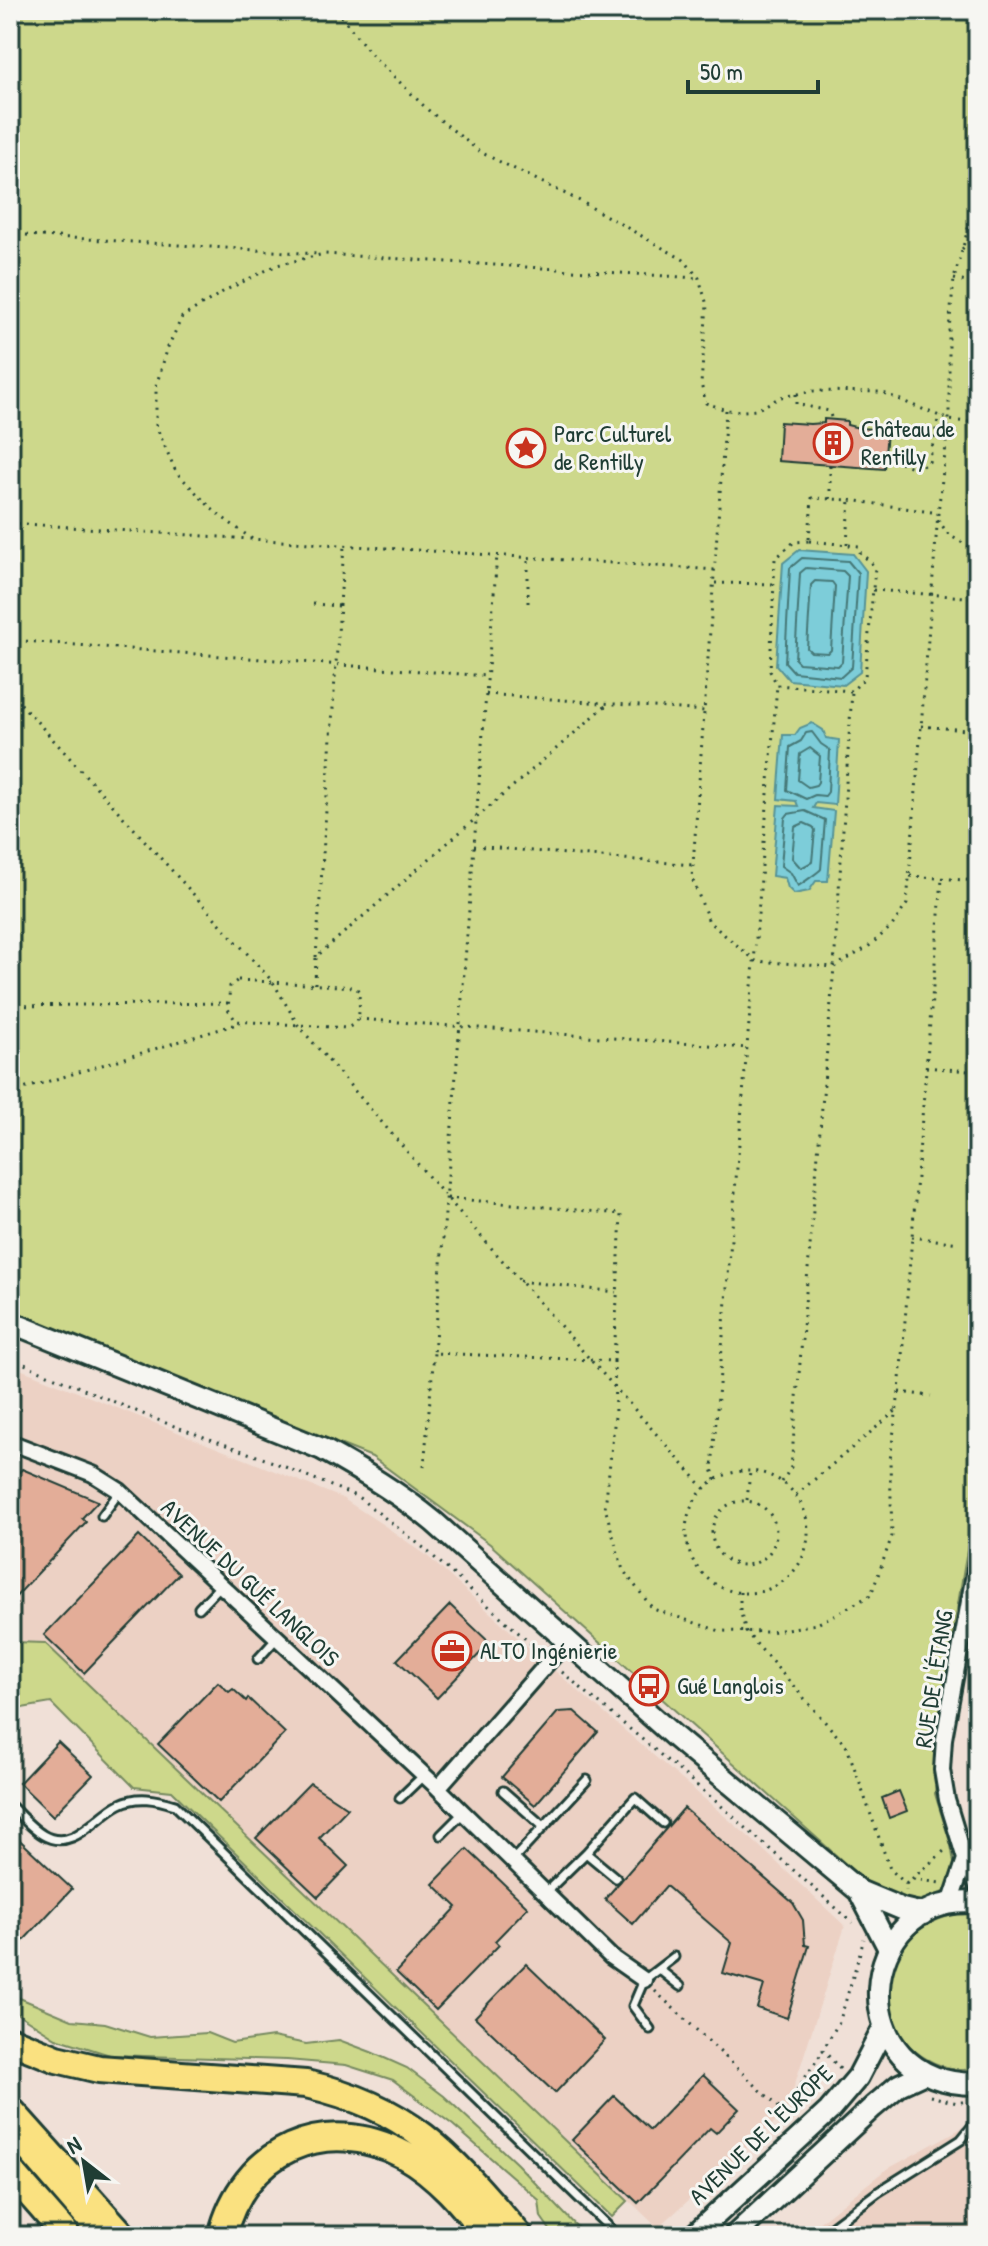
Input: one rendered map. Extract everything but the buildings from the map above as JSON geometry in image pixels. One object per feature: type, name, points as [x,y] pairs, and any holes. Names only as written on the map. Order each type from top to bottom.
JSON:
[{"type":"highway","points":[[10,2040],[57,2059],[99,2069],[306,2084],[338,2091],[397,2117],[436,2146],[519,2236]]},
{"type":"highway","points":[[10,2110],[123,2236]]},
{"type":"highway","points":[[222,2236],[235,2198],[262,2165],[298,2144],[345,2136],[385,2145],[419,2165],[456,2196],[488,2236]]},
{"type":"highway","points":[[10,2171],[67,2236]]},
{"type":"main road","points":[[10,1324],[322,1449],[370,1475],[434,1522],[676,1738],[859,1891],[923,1914]]},
{"type":"main road","points":[[859,1891],[889,1949]]},
{"type":"main road","points":[[978,1903],[949,1894],[904,1929],[883,1962],[878,1988],[884,2027],[901,2053],[925,2073],[951,2082],[978,2085]]},
{"type":"main road","name":"AVENUE DE L'EUROPE","points":[[693,2236],[829,2111],[868,2062],[884,2027]]},
{"type":"main road","points":[[734,2236],[881,2099],[899,2085],[925,2073]]},
{"type":"main road","points":[[10,2129],[102,2236]]},
{"type":"street","name":"AVENUE DU GUÉ LANGLOIS","points":[[10,1442],[93,1474],[120,1491],[438,1788],[611,1957],[644,1980]]},
{"type":"street","name":"RUE DE L'ÉTANG","points":[[978,1552],[944,1739],[942,1770],[947,1800],[965,1859],[978,1888]]},
{"type":"street","points":[[438,1788],[567,1641]]},
{"type":"street","points":[[949,1894],[965,1859]]},
{"type":"lane","points":[[102,1516],[120,1491]]},
{"type":"lane","points":[[199,1608],[221,1585]]},
{"type":"lane","points":[[258,1659],[277,1638]]},
{"type":"lane","points":[[400,1798],[423,1776]]},
{"type":"lane","points":[[511,1861],[587,1780]]},
{"type":"lane","points":[[503,1791],[544,1827]]},
{"type":"lane","points":[[10,1805],[44,1836],[57,1840],[76,1835],[119,1804],[140,1798],[175,1805],[618,2236]]},
{"type":"lane","points":[[545,1893],[635,1798],[663,1823]]},
{"type":"lane","points":[[441,1835],[462,1814]]},
{"type":"lane","points":[[586,1853],[616,1878]]},
{"type":"lane","points":[[650,2029],[633,2006],[644,1980],[674,1957]]},
{"type":"lane","points":[[660,1970],[680,1986]]},
{"type":"lane","points":[[819,2236],[878,2192],[961,2140],[974,2124],[978,2106]]},
{"type":"path","points":[[336,10],[384,66],[428,110],[480,152],[580,201],[684,260],[699,278],[707,305],[701,384],[706,403],[726,410],[756,410],[781,397],[796,394],[842,390],[881,392],[949,420],[978,423]]},
{"type":"path","points":[[726,410],[692,878],[709,922],[756,961],[834,967],[868,947],[892,926],[907,904],[938,513],[949,420],[949,329],[954,279],[978,193]]},
{"type":"path","points":[[10,234],[699,278]]},
{"type":"path","points":[[962,249],[978,234]]},
{"type":"path","points":[[252,539],[215,512],[176,472],[156,426],[156,386],[168,347],[182,317],[226,290],[277,265],[324,254]]},
{"type":"path","points":[[954,279],[978,285]]},
{"type":"path","points":[[796,394],[796,404],[829,411],[832,420]]},
{"type":"path","points":[[885,457],[917,469],[929,462],[939,415]]},
{"type":"path","points":[[830,465],[830,499]]},
{"type":"path","points":[[809,541],[812,498],[850,500],[938,513]]},
{"type":"path","points":[[847,545],[850,500]]},
{"type":"path","points":[[938,520],[949,535],[978,552]]},
{"type":"path","points":[[10,523],[716,570]]},
{"type":"path","points":[[716,1480],[712,1469],[777,685],[770,671],[775,559],[794,542],[809,541],[859,546],[860,552],[875,567],[865,677],[852,691],[834,967],[791,1467],[782,1482]]},
{"type":"path","points":[[315,984],[344,544]]},
{"type":"path","points":[[424,1467],[497,555]]},
{"type":"path","points":[[528,557],[528,603]]},
{"type":"path","points":[[715,583],[775,584]]},
{"type":"path","points":[[873,590],[978,598]]},
{"type":"path","points":[[313,604],[339,606]]},
{"type":"path","points":[[10,640],[487,676]]},
{"type":"path","points":[[777,685],[852,691]]},
{"type":"path","points":[[10,692],[273,982],[298,1025],[705,1489]]},
{"type":"path","points":[[486,694],[705,711]]},
{"type":"path","points":[[316,957],[609,703]]},
{"type":"path","points":[[921,726],[978,731]]},
{"type":"path","points":[[474,846],[693,865]]},
{"type":"path","points":[[909,876],[978,881]]},
{"type":"path","points":[[447,1198],[621,1214],[614,1361],[615,1416],[605,1508],[623,1570],[653,1609],[720,1631],[769,1632],[817,1624],[871,1595],[892,1536],[890,1460],[899,1392],[942,879]]},
{"type":"path","points":[[10,1093],[241,1023],[354,1026],[358,1019],[359,991],[355,987],[238,980],[230,986],[229,1003],[231,1017],[241,1023]]},
{"type":"path","points":[[10,1006],[229,1003]]},
{"type":"path","points":[[358,1019],[748,1048]]},
{"type":"path","points":[[926,1067],[978,1072]]},
{"type":"path","points":[[912,1237],[959,1243]]},
{"type":"path","points":[[520,1281],[617,1292]]},
{"type":"path","points":[[434,1353],[614,1361]]},
{"type":"path","points":[[10,1358],[155,1419],[358,1497],[425,1549],[857,1928]]},
{"type":"path","points":[[899,1392],[931,1396]]},
{"type":"path","points":[[796,1495],[897,1410]]},
{"type":"path","points":[[747,1501],[750,1472]]},
{"type":"path","points":[[750,1472],[782,1482],[796,1495],[808,1528],[807,1545],[800,1564],[787,1579],[769,1589],[750,1594],[730,1591],[712,1582],[698,1568],[689,1550],[686,1530],[690,1511],[705,1489],[732,1473],[750,1472]]},
{"type":"path","points":[[747,1501],[763,1507],[770,1514],[776,1534],[769,1553],[751,1564],[740,1564],[721,1555],[712,1536],[713,1525],[724,1508],[747,1501]]},
{"type":"path","points":[[740,1592],[740,1610],[746,1632],[847,1747],[890,1869],[906,1884],[960,1839]]},
{"type":"path","points":[[913,1879],[949,1894]]},
{"type":"path","points":[[644,1980],[783,2111],[840,2020],[863,1940],[861,1934]]},
{"type":"path","points":[[823,2050],[853,2084]]},
{"type":"shaded area","points":[[10,1365],[342,1498],[385,1526],[426,1555],[548,1665],[756,1843],[845,1926],[786,2112],[658,2228],[45,1644],[10,1643]]},
{"type":"shaded area","points":[[978,2119],[978,2236],[802,2236],[884,2171]]},
{"type":"green space","points":[[10,10],[978,10],[978,1485],[942,1699],[935,1794],[955,1869],[948,1891],[922,1900],[901,1900],[858,1875],[490,1544],[372,1457],[10,1314]]},
{"type":"green space","points":[[45,1643],[628,2201],[612,2217],[172,1791],[134,1787],[51,1703],[10,1710],[10,1644]]},
{"type":"green space","points":[[957,1914],[978,1914],[978,2070],[942,2066],[915,2051],[897,2029],[889,2002],[890,1974],[902,1948],[924,1927]]},
{"type":"green space","points":[[10,1994],[72,2020],[105,2023],[150,2037],[207,2033],[232,2043],[273,2037],[306,2044],[339,2040],[371,2052],[407,2068],[444,2096],[517,2164],[582,2232],[579,2236],[553,2234],[541,2217],[539,2200],[453,2125],[393,2080],[346,2065],[287,2060],[110,2055],[56,2038],[10,2009]]},
{"type":"water","points":[[799,550],[853,554],[866,571],[860,672],[843,685],[789,680],[776,665],[783,563]]},
{"type":"water","points":[[812,723],[823,730],[826,738],[839,740],[835,805],[816,803],[813,808],[834,811],[828,881],[816,881],[809,891],[794,894],[785,878],[772,876],[778,805],[798,806],[796,801],[778,799],[783,735],[795,735],[800,728]]},
{"type":"place","name":"Château de Rentilly","points":[[833,443]]},
{"type":"place","name":"Parc Culturel de Rentilly","points":[[526,448]]},
{"type":"place","name":"ALTO Ingénierie","points":[[452,1651]]},
{"type":"place","name":"Gué Langlois","points":[[649,1686]]}]
